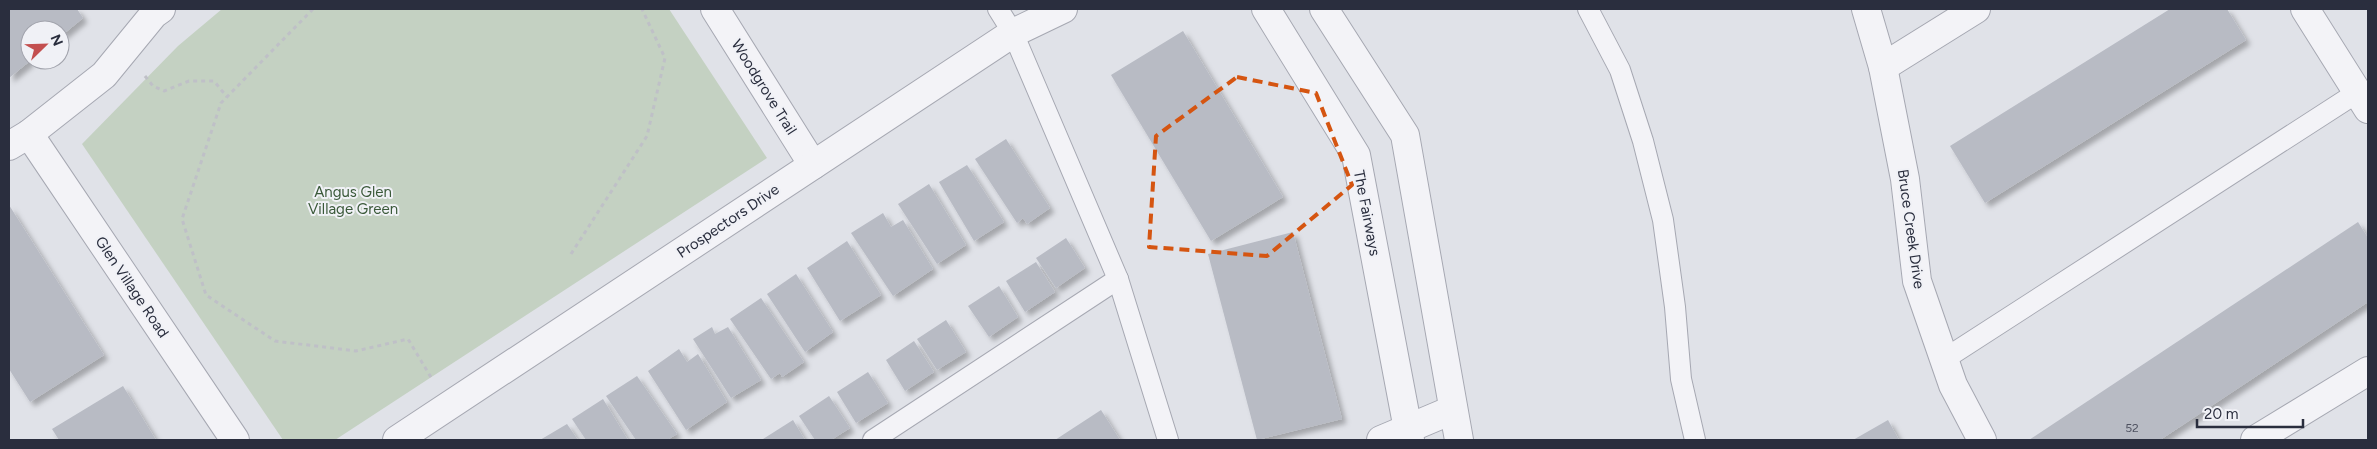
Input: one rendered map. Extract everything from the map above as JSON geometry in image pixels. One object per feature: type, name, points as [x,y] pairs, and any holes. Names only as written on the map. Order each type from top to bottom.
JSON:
[{"type":"street","name":"Woodgrove Trail","points":[[715,9],[813,165]]},
{"type":"street","name":"Prospectors Drive","points":[[414,436],[813,165],[1013,32],[1063,9]]},
{"type":"street","name":"The Fairways","points":[[1266,9],[1356,155],[1409,434]]},
{"type":"street","points":[[1324,9],[1406,135],[1452,410],[1459,440]]},
{"type":"street","name":"Bruce Creek Drive","points":[[1866,9],[1883,67],[1905,179],[1916,281],[1953,385],[1982,440]]},
{"type":"street","points":[[1883,67],[1976,9]]},
{"type":"street","points":[[2305,9],[2363,101]]},
{"type":"street","points":[[19,140],[104,75],[155,11]]},
{"type":"street","name":"Glen Village Road","points":[[19,140],[236,440]]},
{"type":"street","points":[[2255,440],[2368,371]]},
{"type":"street","points":[[1381,440],[1409,434],[1452,410]]},
{"type":"lane","points":[[998,9],[1013,32],[1118,279],[1168,440]]},
{"type":"lane","points":[[1588,9],[1620,70],[1643,141],[1663,220],[1675,307],[1681,379],[1696,440]]},
{"type":"lane","points":[[1943,360],[2363,101]]},
{"type":"lane","points":[[872,440],[1118,279]]},
{"type":"path","points":[[313,9],[221,103],[182,219],[206,294],[275,341],[356,351],[408,338],[436,383]]},
{"type":"path","points":[[570,254],[647,136],[665,58],[642,9]]},
{"type":"path","points":[[124,50],[153,86],[164,91],[189,81],[214,81],[227,97]]},
{"type":"highlighted area","points":[[1237,77],[1316,93],[1352,185],[1267,256],[1149,247],[1156,136]]},
{"type":"green space","name":"Angus Glen Village Green","points":[[222,9],[669,9],[767,158],[335,440],[283,440],[82,144],[178,46]]},
{"type":"building","points":[[9,9],[77,9],[83,18],[70,29],[70,20],[20,20],[20,69],[9,78]]},
{"type":"building","points":[[2170,9],[2227,9],[2246,40],[1985,203],[1950,146]]},
{"type":"building","points":[[1183,31],[1283,197],[1211,241],[1111,75]]},
{"type":"building","points":[[1006,139],[1050,208],[1027,224],[1023,218],[1017,223],[975,159]]},
{"type":"building","points":[[967,165],[1004,222],[974,241],[939,182]]},
{"type":"building","points":[[929,184],[966,245],[937,264],[898,204]]},
{"type":"building","points":[[9,205],[104,355],[30,402],[9,369]]},
{"type":"building","points":[[883,213],[891,227],[903,220],[933,269],[893,296],[851,233]]},
{"type":"building","points":[[2358,222],[2368,238],[2368,302],[2160,440],[2029,440]]},
{"type":"building","points":[[1293,232],[1342,419],[1257,440],[1208,254]]},
{"type":"building","points":[[1066,238],[1085,268],[1056,288],[1036,258]]},
{"type":"building","points":[[847,241],[881,295],[840,321],[807,268]]},
{"type":"building","points":[[1036,262],[1055,292],[1025,312],[1006,281]]},
{"type":"building","points":[[796,274],[833,332],[805,352],[767,294]]},
{"type":"building","points":[[999,286],[1018,317],[989,337],[968,306]]},
{"type":"building","points":[[761,298],[804,362],[782,377],[780,373],[771,379],[730,319]]},
{"type":"building","points":[[946,320],[966,352],[937,370],[917,339]]},
{"type":"building","points":[[712,327],[715,334],[728,327],[761,380],[731,398],[693,339]]},
{"type":"building","points":[[914,341],[934,372],[905,391],[886,360]]},
{"type":"building","points":[[679,349],[687,362],[698,354],[727,402],[686,430],[648,371]]},
{"type":"building","points":[[868,372],[888,403],[856,423],[837,392]]},
{"type":"building","points":[[637,376],[677,434],[667,440],[636,440],[606,396]]},
{"type":"building","points":[[123,386],[156,440],[59,440],[52,429]]},
{"type":"building","points":[[829,396],[850,428],[831,440],[815,440],[799,416]]},
{"type":"building","points":[[603,399],[628,440],[586,440],[572,419]]},
{"type":"building","points":[[1101,410],[1120,440],[1055,440]]},
{"type":"building","points":[[793,420],[805,440],[763,440],[763,439]]},
{"type":"building","points":[[1888,420],[1899,440],[1853,440]]},
{"type":"building","points":[[567,424],[578,440],[540,440]]}]
